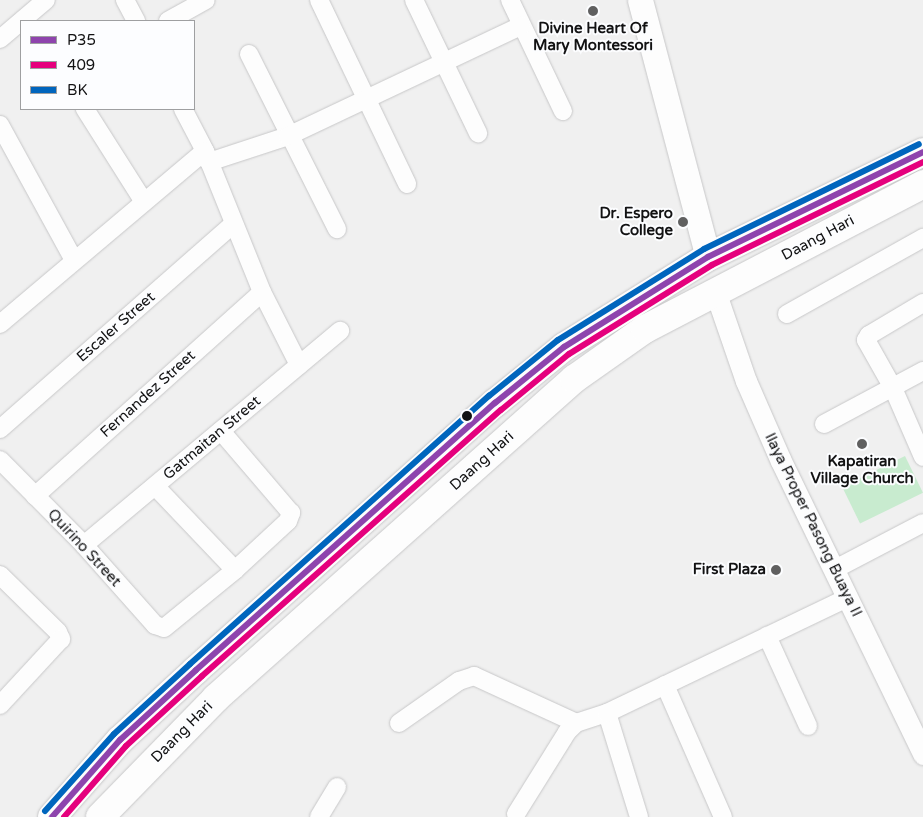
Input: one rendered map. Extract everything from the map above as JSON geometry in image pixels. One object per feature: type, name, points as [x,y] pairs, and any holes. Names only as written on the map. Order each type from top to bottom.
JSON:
[{"type":"main road","points":[[640,0],[708,257]]},
{"type":"main road","points":[[52,817],[127,734],[495,403],[597,323],[708,257],[923,152]]},
{"type":"main road","name":"Daang Hari","points":[[100,817],[216,698],[574,379],[645,329],[923,184]]},
{"type":"street","points":[[28,18],[46,0]]},
{"type":"street","points":[[125,0],[135,20]]},
{"type":"street","points":[[170,20],[206,0]]},
{"type":"street","points":[[319,0],[407,184]]},
{"type":"street","points":[[414,0],[478,134]]},
{"type":"street","points":[[510,0],[563,111]]},
{"type":"street","points":[[0,38],[20,24]]},
{"type":"street","points":[[1,322],[144,202],[207,156],[288,136],[368,101],[521,26]]},
{"type":"street","points":[[249,54],[288,136],[337,229]]},
{"type":"street","points":[[86,110],[144,202]]},
{"type":"street","points":[[184,110],[207,156],[232,226],[262,292],[299,365]]},
{"type":"street","points":[[0,125],[74,260]]},
{"type":"street","name":"Escaler Street","points":[[0,429],[232,226]]},
{"type":"street","points":[[787,314],[923,238]]},
{"type":"street","name":"Ilaya Proper Pasong Buaya II","points":[[715,291],[746,381],[923,754]]},
{"type":"street","name":"Fernandez Street","points":[[35,496],[262,292]]},
{"type":"street","points":[[921,449],[867,337],[923,303]]},
{"type":"street","name":"Gatmaitan Street","points":[[84,545],[340,331]]},
{"type":"street","points":[[824,424],[923,371]]},
{"type":"street","points":[[155,486],[235,570],[288,521],[291,513],[221,431]]},
{"type":"street","name":"Quirino Street","points":[[0,460],[84,545],[159,628],[170,625],[235,570]]},
{"type":"street","points":[[835,569],[923,523]]},
{"type":"street","points":[[0,705],[61,638],[58,632],[3,586]]},
{"type":"street","points":[[516,814],[567,732],[576,723],[607,713],[848,597]]},
{"type":"street","points":[[767,636],[808,726]]},
{"type":"street","points":[[399,723],[459,681],[474,676],[576,723]]},
{"type":"street","points":[[665,685],[722,817]]},
{"type":"street","points":[[607,713],[639,817]]},
{"type":"street","points":[[321,816],[337,787]]},
{"type":"green space","points":[[905,456],[923,493],[860,524],[842,487]]},
{"type":"transit line","name":"BK","points":[[45,811],[114,734],[190,664],[489,396],[558,340],[704,249],[919,144]]},
{"type":"transit line","name":"P35","points":[[52,817],[120,740],[196,670],[495,403],[564,347],[708,257],[923,152]]},
{"type":"transit line","name":"409","points":[[64,817],[126,746],[202,676],[501,410],[569,354],[712,265],[923,162]]},
{"type":"place","name":"Divine Heart Of Mary Montessori","points":[[593,11]]},
{"type":"place","name":"Dr. Espero College","points":[[683,222]]},
{"type":"place","name":"Kapatiran Village Church","points":[[862,444]]},
{"type":"place","name":"First Plaza","points":[[776,570]]}]
